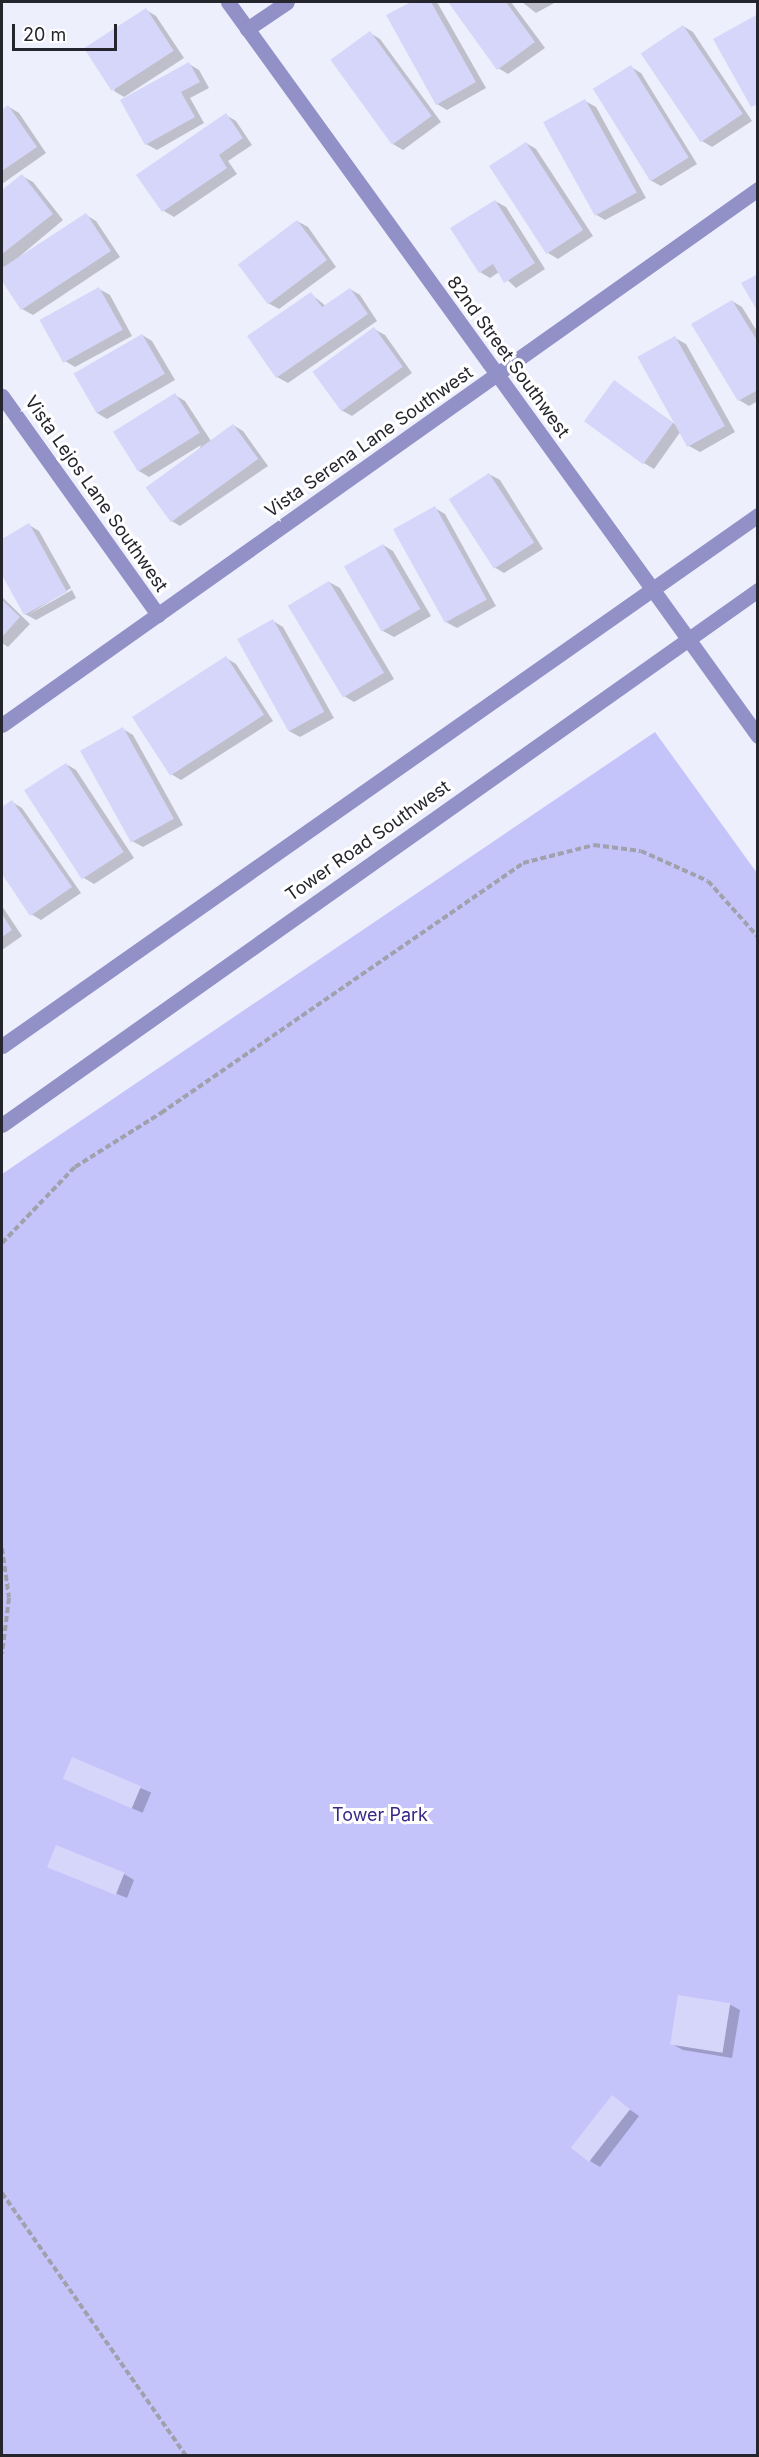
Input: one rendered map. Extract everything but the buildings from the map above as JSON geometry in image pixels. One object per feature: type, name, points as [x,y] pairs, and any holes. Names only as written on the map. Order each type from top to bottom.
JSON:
[{"type":"street","name":"82nd Street Southwest","points":[[228,2],[758,736]]},
{"type":"street","points":[[247,29],[287,2]]},
{"type":"street","name":"Vista Serena Lane Southwest","points":[[2,725],[758,189]]},
{"type":"street","name":"Vista Lejos Lane Southwest","points":[[2,396],[158,615]]},
{"type":"street","points":[[2,1046],[758,515]]},
{"type":"street","name":"Tower Road Southwest","points":[[2,1125],[758,590]]},
{"type":"path","points":[[2,1243],[75,1167],[161,1113],[523,863],[594,845],[641,850],[708,881],[758,937]]},
{"type":"path","points":[[2,1548],[9,1598],[2,1654]]},
{"type":"path","points":[[2,2193],[186,2456]]},
{"type":"green space","name":"Tower Park","points":[[655,732],[757,873],[757,2455],[2,2455],[2,1174]]}]
